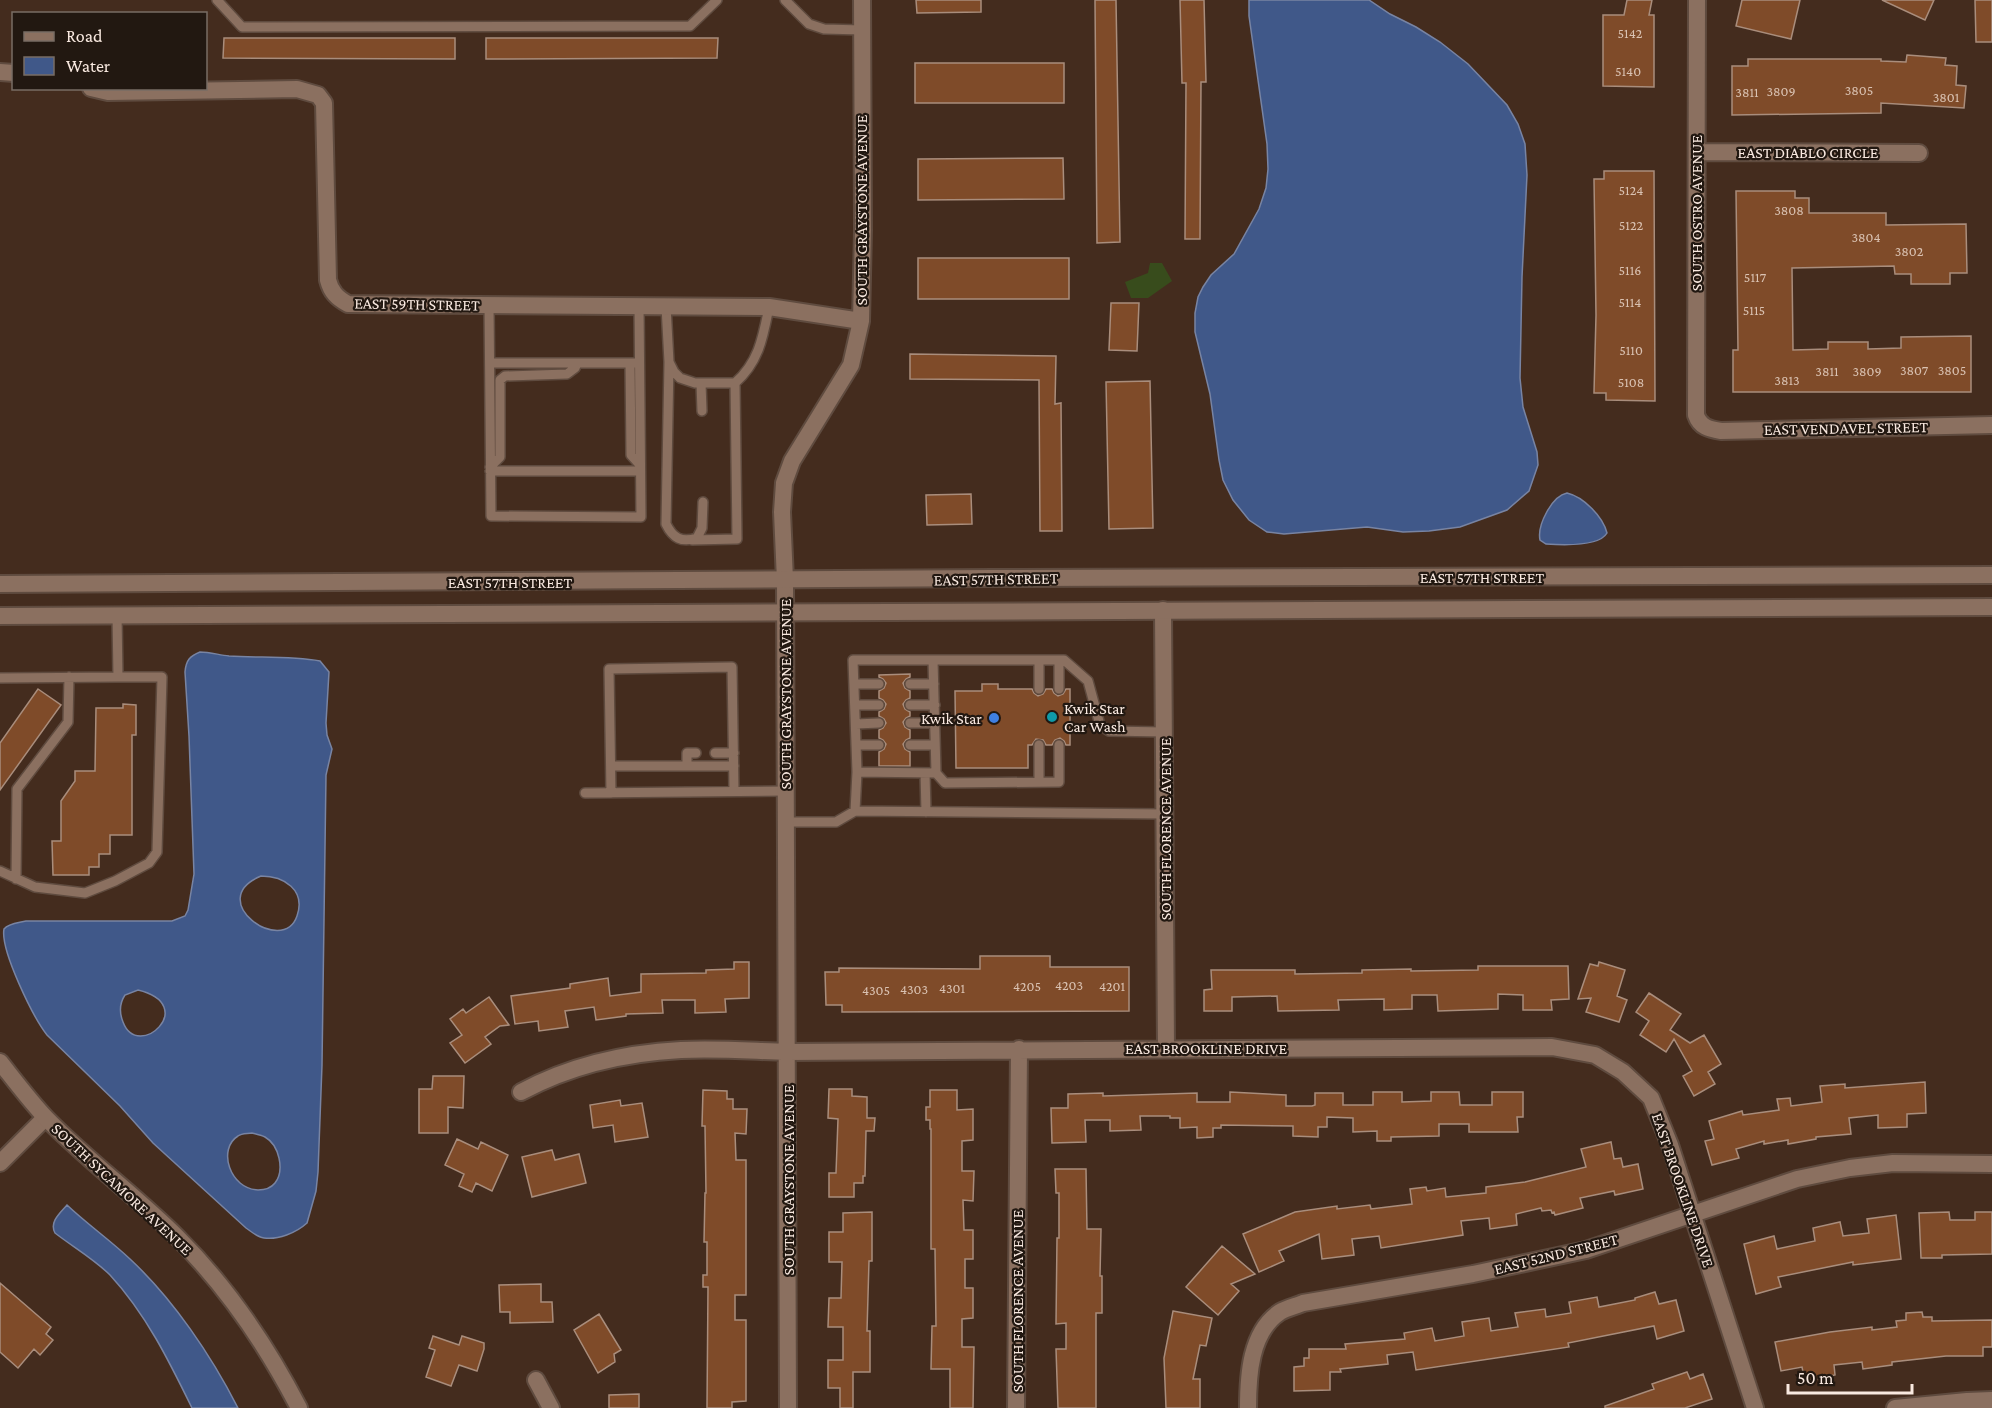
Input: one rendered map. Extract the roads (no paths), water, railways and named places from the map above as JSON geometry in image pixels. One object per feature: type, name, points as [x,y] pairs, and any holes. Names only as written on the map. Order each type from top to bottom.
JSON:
[{"type":"street","name":"SOUTH GRAYSTONE AVENUE","points":[[788,1408],[785,580],[782,512],[784,483],[796,453],[851,365],[861,321],[862,0]]},
{"type":"street","name":"SOUTH OSTRO AVENUE","points":[[1697,0],[1696,415],[1701,425]]},
{"type":"street","name":"EAST 59TH STREET","points":[[100,90],[108,92],[297,89],[318,95],[324,103],[328,280],[330,288],[338,298],[354,305],[769,307],[861,321]]},
{"type":"street","name":"EAST DIABLO CIRCLE","points":[[1697,152],[1919,153]]},
{"type":"street","name":"EAST VENDAVEL STREET","points":[[1701,425],[1721,431],[1992,424]]},
{"type":"street","name":"EAST 57TH STREET","points":[[0,584],[1992,575]]},
{"type":"street","name":"EAST 57TH STREET","points":[[0,616],[1992,606]]},
{"type":"street","name":"SOUTH FLORENCE AVENUE","points":[[1163,610],[1166,1048]]},
{"type":"street","name":"EAST BROOKLINE DRIVE","points":[[521,1092],[548,1077],[585,1064],[682,1050],[788,1052],[1552,1047],[1595,1055],[1623,1072],[1651,1098],[1670,1145],[1755,1408]]},
{"type":"street","name":"SOUTH FLORENCE AVENUE","points":[[1016,1408],[1019,1049]]},
{"type":"street","name":"SOUTH SYCAMORE AVENUE","points":[[0,1062],[45,1118],[165,1226],[202,1264],[238,1308],[299,1408]]},
{"type":"street","points":[[0,1163],[45,1118]]},
{"type":"street","name":"EAST 52ND STREET","points":[[1248,1408],[1248,1378],[1254,1353],[1264,1328],[1281,1312],[1303,1303],[1473,1274],[1586,1250],[1797,1179],[1850,1168],[1893,1163],[1992,1164]]},
{"type":"street","points":[[536,1380],[551,1408]]},
{"type":"street","points":[[1895,1408],[1992,1400]]},
{"type":"lane","points":[[217,0],[242,27],[277,27],[690,26],[717,0]]},
{"type":"lane","points":[[785,0],[809,24],[824,29],[862,30]]},
{"type":"lane","points":[[489,305],[491,516],[641,518],[635,363],[639,306]]},
{"type":"lane","points":[[666,306],[669,362],[666,524],[673,536],[678,539],[737,539],[735,383]]},
{"type":"lane","points":[[669,362],[680,378],[695,383],[735,383],[748,371],[762,339],[769,307]]},
{"type":"lane","points":[[490,363],[635,363]]},
{"type":"lane","points":[[490,469],[500,457],[500,380],[505,376],[567,374],[575,368],[576,363]]},
{"type":"lane","points":[[701,383],[702,411]]},
{"type":"lane","points":[[490,469],[640,468]]},
{"type":"lane","points":[[690,540],[697,538],[700,533],[703,521],[703,502]]},
{"type":"lane","points":[[117,615],[118,677]]},
{"type":"lane","points":[[855,811],[857,772],[853,660],[1064,660],[1088,681],[1100,725],[1109,732],[1164,732]]},
{"type":"lane","points":[[933,660],[936,773],[945,783],[1059,782],[1059,745]]},
{"type":"lane","points":[[1039,660],[1039,689]]},
{"type":"lane","points":[[1059,660],[1059,689]]},
{"type":"lane","points":[[611,793],[609,669],[732,667],[734,792]]},
{"type":"lane","points":[[16,879],[17,789],[68,722],[69,677]]},
{"type":"lane","points":[[0,678],[162,677],[157,852],[149,862],[115,881],[85,893],[35,887],[0,871]]},
{"type":"lane","points":[[854,684],[879,684]]},
{"type":"lane","points":[[910,684],[934,684]]},
{"type":"lane","points":[[855,705],[879,705]]},
{"type":"lane","points":[[910,705],[935,705]]},
{"type":"lane","points":[[856,724],[879,723]]},
{"type":"lane","points":[[910,723],[935,723]]},
{"type":"lane","points":[[856,745],[879,745]]},
{"type":"lane","points":[[910,745],[935,745]]},
{"type":"lane","points":[[1039,745],[1039,782]]},
{"type":"lane","points":[[687,766],[687,753],[696,753]]},
{"type":"lane","points":[[715,753],[734,753]]},
{"type":"lane","points":[[610,766],[734,766]]},
{"type":"lane","points":[[857,772],[936,773]]},
{"type":"lane","points":[[925,773],[926,812]]},
{"type":"lane","points":[[585,793],[786,791]]},
{"type":"lane","points":[[786,822],[836,822],[855,811],[1165,814]]},
{"type":"water","points":[[1249,0],[1369,0],[1440,42],[1468,64],[1507,105],[1518,124],[1525,144],[1527,175],[1520,378],[1523,407],[1537,452],[1538,465],[1529,491],[1507,510],[1460,527],[1429,531],[1403,532],[1367,527],[1284,534],[1267,532],[1249,520],[1233,500],[1223,480],[1210,394],[1195,332],[1195,313],[1198,297],[1203,287],[1211,275],[1234,254],[1259,209],[1266,188],[1267,144],[1249,16]]},
{"type":"water","points":[[1567,493],[1586,503],[1597,514],[1607,533],[1603,538],[1570,545],[1546,544],[1540,540],[1543,519],[1551,505],[1561,495]]},
{"type":"water","points":[[200,652],[229,656],[309,659],[320,661],[329,672],[326,723],[332,749],[326,775],[322,1065],[318,1172],[316,1191],[307,1223],[292,1233],[275,1238],[261,1237],[246,1228],[153,1143],[120,1106],[47,1035],[19,983],[4,939],[6,927],[26,921],[172,921],[185,916],[194,874],[185,672],[186,664],[191,657]],"holes":[[[261,876],[285,882],[296,892],[299,907],[297,916],[289,927],[277,930],[264,928],[243,910],[240,898],[245,886]],[[138,990],[156,997],[164,1007],[164,1017],[159,1027],[151,1033],[140,1036],[130,1033],[123,1022],[120,1008],[125,995]],[[252,1133],[265,1137],[274,1146],[279,1158],[280,1171],[278,1178],[270,1187],[258,1190],[248,1188],[234,1176],[230,1168],[228,1150],[232,1142],[243,1134]]]},
{"type":"water","points":[[67,1205],[130,1259],[161,1292],[203,1348],[238,1408],[192,1408],[156,1338],[123,1290],[104,1269],[55,1233],[54,1221]]},
{"type":"place","name":"Kwik Star Car Wash","points":[[1052,717]]},
{"type":"place","name":"Kwik Star","points":[[994,718]]}]
